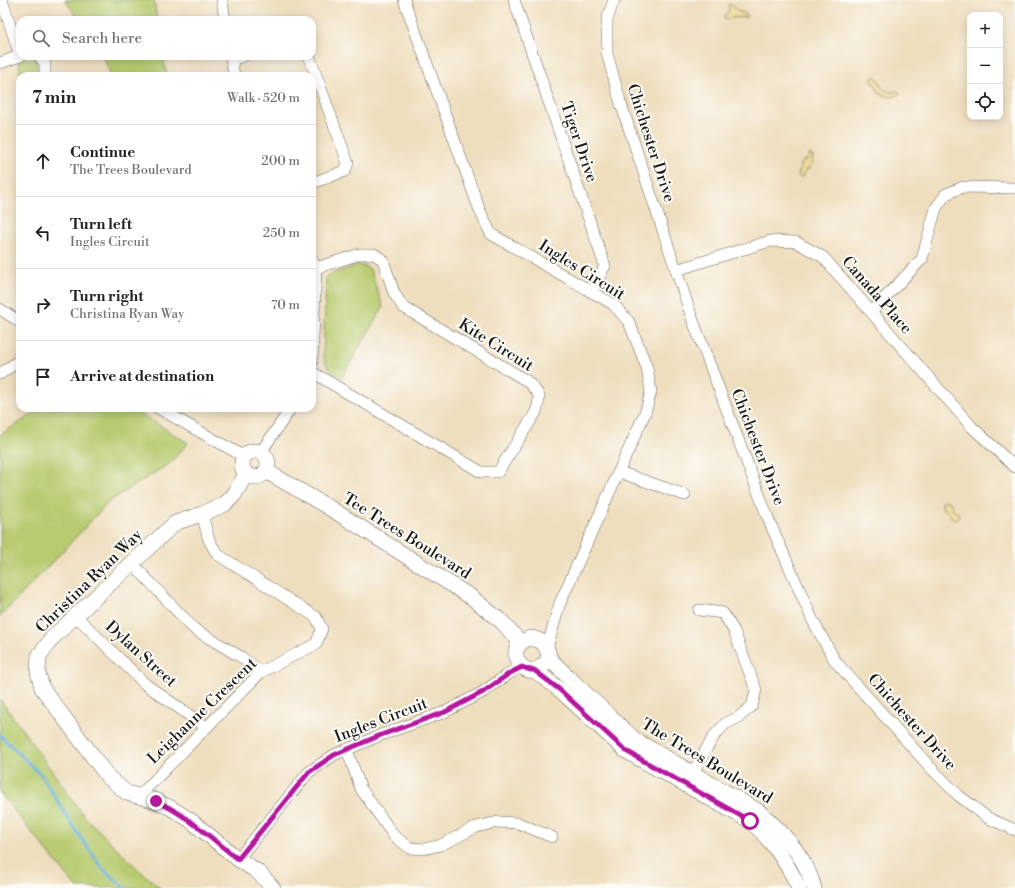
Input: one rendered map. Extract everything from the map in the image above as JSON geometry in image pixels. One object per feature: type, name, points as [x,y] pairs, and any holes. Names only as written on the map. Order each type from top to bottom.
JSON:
[{"type":"street","points":[[2,0],[16,44]]},
{"type":"street","points":[[222,0],[224,16]]},
{"type":"street","name":"Ingles Circuit","points":[[404,0],[480,211],[491,234],[612,304],[629,322],[646,368],[651,392],[645,413],[560,603],[548,653]]},
{"type":"street","name":"Tiger Drive","points":[[514,0],[605,266],[591,292]]},
{"type":"street","name":"Chichester Drive","points":[[614,0],[607,20],[607,53],[620,101],[692,318],[770,523],[813,621],[835,661],[958,796],[988,818],[1015,830]]},
{"type":"street","points":[[0,63],[16,57]]},
{"type":"street","points":[[42,60],[45,64],[45,72]]},
{"type":"street","points":[[231,60],[233,72]]},
{"type":"street","points":[[310,60],[315,72]]},
{"type":"street","points":[[316,75],[348,163],[345,171],[316,182]]},
{"type":"street","points":[[871,312],[922,259],[936,208],[946,194],[963,187],[1015,188]]},
{"type":"street","name":"Canada Place","points":[[676,270],[770,241],[796,242],[823,257],[972,427],[1015,467]]},
{"type":"street","name":"Kite Circuit","points":[[316,264],[360,254],[374,254],[383,260],[394,293],[403,307],[527,380],[539,393],[540,401],[536,412],[498,472],[481,472],[316,374]]},
{"type":"street","points":[[0,309],[16,319]]},
{"type":"street","points":[[0,374],[16,363]]},
{"type":"street","points":[[165,412],[244,456]]},
{"type":"street","points":[[261,452],[288,412]]},
{"type":"street","points":[[254,450],[261,452],[267,458],[268,467],[266,471],[255,477],[246,474],[242,466],[244,456],[246,453],[254,450]]},
{"type":"street","name":"Tee Trees Boulevard","points":[[266,471],[333,510],[471,597],[502,622],[521,643]]},
{"type":"street","points":[[619,472],[685,495]]},
{"type":"street","name":"Christina Ryan Way","points":[[246,474],[234,495],[225,504],[175,523],[53,637],[40,656],[38,672],[42,688],[108,777],[126,793],[156,801],[171,808],[190,820],[238,859],[258,872],[273,888]]},
{"type":"street","name":"Leighanne Crescent","points":[[139,796],[261,672],[316,644],[322,629],[316,617],[217,554],[209,540],[202,514]]},
{"type":"street","points":[[132,563],[194,629],[241,657],[261,672]]},
{"type":"street","points":[[689,779],[714,736],[725,724],[740,717],[752,706],[756,690],[734,631],[723,614],[699,610]]},
{"type":"street","name":"Dylan Street","points":[[76,616],[145,684],[206,727]]},
{"type":"street","points":[[532,638],[542,642],[548,653],[545,664],[540,668],[528,668],[517,659],[517,647],[521,643],[526,639],[532,638]]},
{"type":"street","name":"The Trees Boulevard","points":[[548,653],[568,677],[635,740],[750,821],[765,834],[785,860],[799,888]]},
{"type":"street","name":"Ingles Circuit","points":[[238,859],[309,772],[334,755],[381,735],[445,712],[483,692],[510,673],[528,668]]},
{"type":"street","name":"The Trees Boulevard","points":[[528,668],[560,690],[626,751],[758,811],[774,824],[798,853],[814,888]]},
{"type":"street","points":[[347,750],[361,789],[394,836],[410,848],[424,849],[441,845],[476,826],[498,822],[518,823],[552,837]]},
{"type":"green space","points":[[65,0],[154,0],[156,16],[76,16]]},
{"type":"green space","points":[[19,60],[35,60],[38,72],[20,72]]},
{"type":"green space","points":[[105,60],[164,60],[166,72],[109,72]]},
{"type":"green space","points":[[358,265],[365,266],[370,269],[383,307],[342,377],[329,369],[323,355],[326,277],[330,274]]},
{"type":"green space","points":[[36,412],[138,412],[188,443],[170,463],[110,501],[0,617],[0,435]]},
{"type":"green space","points":[[0,699],[85,817],[138,869],[160,888],[77,888],[0,793]]},
{"type":"sand","points":[[729,4],[732,5],[737,11],[746,14],[747,17],[725,20],[724,17],[729,10]]},
{"type":"sand","points":[[875,76],[885,90],[888,92],[898,91],[900,93],[899,95],[890,97],[880,94],[872,80]]},
{"type":"sand","points":[[809,155],[813,156],[811,167],[805,171],[800,178],[798,176],[800,163],[807,159]]},
{"type":"sand","points":[[945,500],[950,502],[953,509],[958,513],[958,519],[953,519],[942,507],[942,502]]},
{"type":"waterway","points":[[0,735],[42,776],[74,828],[103,869],[125,888]]},
{"type":"route","points":[[156,801],[171,808],[190,820],[238,859],[309,772],[334,755],[381,735],[445,712],[483,692],[510,673],[522,667],[534,670],[560,690],[626,751],[750,821]]}]
